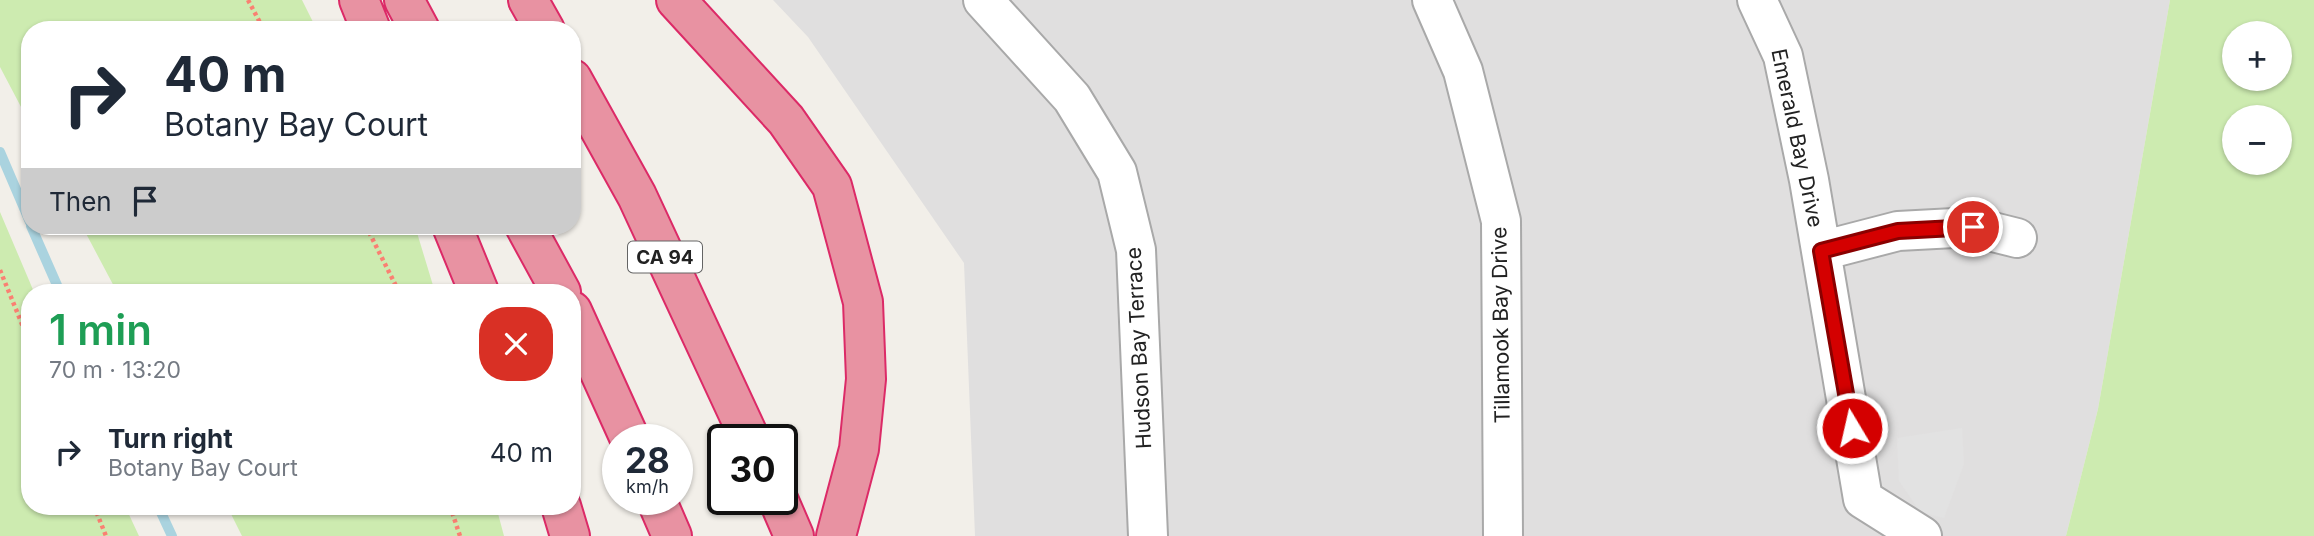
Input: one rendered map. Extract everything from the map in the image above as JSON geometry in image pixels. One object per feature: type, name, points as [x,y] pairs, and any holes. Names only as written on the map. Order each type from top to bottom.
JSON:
[{"type":"highway","points":[[359,0],[367,21]]},
{"type":"highway","points":[[404,0],[415,21]]},
{"type":"highway","points":[[528,0],[540,21]]},
{"type":"highway","points":[[676,0],[786,120],[832,186],[863,302],[866,379],[859,449],[836,536]]},
{"type":"highway","name":"CA 94","points":[[581,95],[637,196],[743,424]]},
{"type":"highway","points":[[456,235],[477,284]]},
{"type":"highway","points":[[530,235],[557,284]]},
{"type":"highway","points":[[581,331],[623,424]]},
{"type":"highway","points":[[564,515],[570,536]]},
{"type":"highway","points":[[663,515],[672,536]]},
{"type":"street","name":"Hudson Bay Terrace","points":[[983,0],[1072,98],[1117,172],[1136,250],[1148,536]]},
{"type":"street","name":"Tillamook Bay Drive","points":[[1432,0],[1463,71],[1501,221],[1503,536]]},
{"type":"street","name":"Emerald Bay Drive","points":[[1757,0],[1783,56],[1821,251],[1863,499],[1922,536]]},
{"type":"street","points":[[1821,251],[1898,231],[1973,227],[2017,238]]},
{"type":"path","points":[[248,0],[259,21]]},
{"type":"path","points":[[370,235],[394,284]]},
{"type":"path","points":[[0,270],[21,322]]},
{"type":"path","points":[[98,515],[106,536]]},
{"type":"path","points":[[453,515],[460,536]]},
{"type":"shaded area","points":[[773,0],[2170,0],[2098,409],[2066,536],[975,536],[964,263],[808,37]]},
{"type":"shaded area","points":[[1962,428],[1964,464],[1944,518],[1920,512],[1899,481],[1897,438]]},
{"type":"green space","points":[[0,0],[302,0],[312,21],[21,21],[21,107],[0,67]]},
{"type":"green space","points":[[2170,0],[2314,0],[2314,536],[2066,536],[2098,409]]},
{"type":"green space","points":[[0,212],[31,284],[21,284],[21,515],[129,515],[139,536],[0,536]]},
{"type":"green space","points":[[87,235],[418,235],[433,284],[113,284]]},
{"type":"green space","points":[[232,515],[498,515],[504,536],[242,536]]},
{"type":"waterway","points":[[0,152],[21,201]]},
{"type":"waterway","points":[[35,235],[56,284]]},
{"type":"waterway","points":[[162,515],[172,536]]},
{"type":"route","points":[[1852,428],[1821,251],[1898,231],[1973,227]]}]
